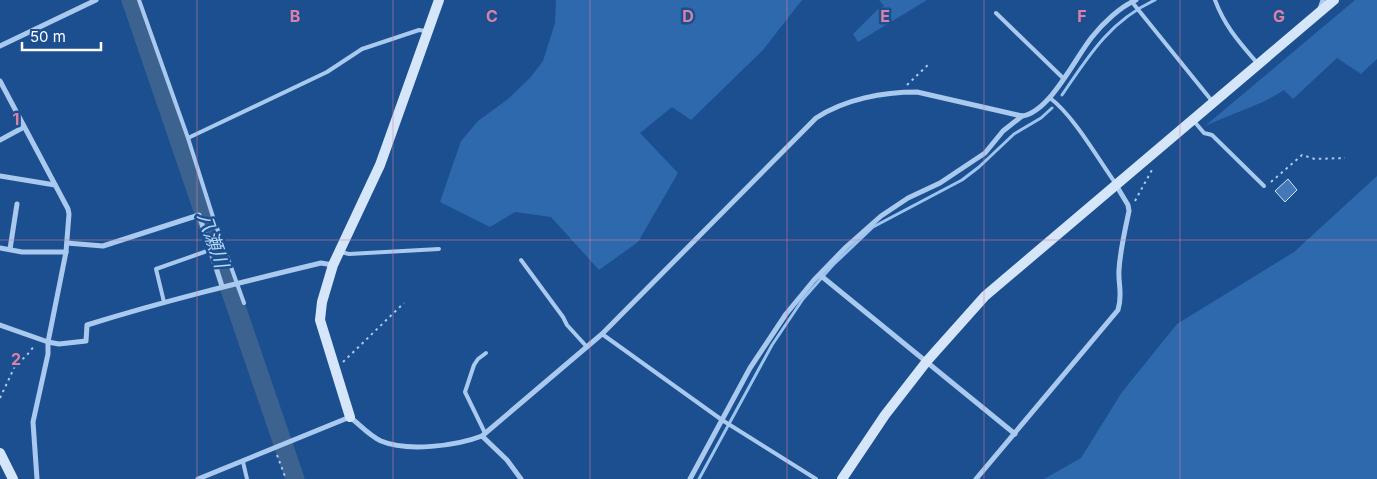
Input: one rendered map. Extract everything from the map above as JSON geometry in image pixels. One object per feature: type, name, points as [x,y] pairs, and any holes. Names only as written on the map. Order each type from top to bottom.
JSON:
[{"type":"street","points":[[0,46],[96,0]]},
{"type":"street","points":[[439,0],[380,165],[333,265],[325,287],[320,312],[322,328],[350,417],[376,438],[393,444],[428,446],[466,441],[483,434],[602,334],[816,118],[842,103],[900,92],[917,92],[1022,116]]},
{"type":"street","points":[[1318,14],[1323,0]]},
{"type":"street","points":[[842,479],[884,415],[927,361],[985,296],[1334,0]]},
{"type":"street","points":[[690,479],[750,368],[786,314],[846,247],[881,216],[908,198],[940,183],[985,153],[1003,131],[1022,116],[1034,112],[1050,98],[1093,35],[1134,1]]},
{"type":"street","points":[[0,81],[68,209],[66,252],[48,342],[48,354],[33,422],[38,479]]},
{"type":"street","points":[[0,140],[24,127]]},
{"type":"street","points":[[0,176],[55,185]]},
{"type":"street","points":[[976,479],[1016,434],[1118,310],[1121,295],[1118,272],[1128,205],[1116,184]]},
{"type":"street","points":[[10,249],[17,204]]},
{"type":"street","points":[[67,243],[103,246],[198,215],[224,286]]},
{"type":"street","points":[[0,248],[22,252],[66,252]]},
{"type":"street","points":[[0,325],[48,342],[59,344],[86,342],[87,326],[164,302],[236,283],[321,263],[333,265]]},
{"type":"street","points":[[820,275],[1016,434]]},
{"type":"street","points":[[198,479],[350,417]]},
{"type":"street","points":[[483,434],[507,460],[521,479]]},
{"type":"street","points":[[0,452],[13,479]]},
{"type":"lane","points":[[139,0],[244,303]]},
{"type":"lane","points":[[1215,0],[1221,17],[1231,33],[1259,64]]},
{"type":"lane","points":[[1134,1],[1214,102]]},
{"type":"lane","points":[[996,13],[1063,78]]},
{"type":"lane","points":[[188,138],[328,72],[362,50],[419,30],[429,31]]},
{"type":"lane","points":[[1050,98],[1064,112],[1116,184]]},
{"type":"lane","points":[[1193,120],[1204,133],[1212,135],[1264,186]]},
{"type":"lane","points":[[339,252],[348,254],[439,249]]},
{"type":"lane","points":[[164,302],[156,269],[210,250]]},
{"type":"lane","points":[[521,260],[568,325],[587,347]]},
{"type":"lane","points":[[602,334],[722,420],[816,479]]},
{"type":"lane","points":[[483,434],[465,392],[474,365],[486,353]]},
{"type":"lane","points":[[243,462],[247,479]]},
{"type":"path","points":[[900,92],[930,63]]},
{"type":"path","points":[[1264,186],[1302,155],[1315,159],[1345,158]]},
{"type":"path","points":[[1128,211],[1154,166]]},
{"type":"path","points":[[335,368],[404,303]]},
{"type":"path","points":[[0,398],[15,366],[40,339]]},
{"type":"path","points":[[276,447],[286,479]]},
{"type":"shaded area","points":[[556,0],[802,0],[763,50],[691,120],[672,107],[640,133],[678,173],[638,242],[599,270],[551,217],[515,212],[490,227],[440,202],[461,141],[478,121],[508,99],[530,78],[543,61],[555,23]]},
{"type":"shaded area","points":[[879,0],[927,0],[858,42],[853,34],[877,10],[884,6]]},
{"type":"shaded area","points":[[1355,0],[1377,0],[1377,59],[1361,74],[1337,58],[1293,99],[1284,90],[1256,105],[1205,126]]},
{"type":"shaded area","points":[[1377,176],[1377,479],[1044,479],[1081,458],[1122,392],[1177,324],[1294,252]]},
{"type":"building","points":[[1288,179],[1297,190],[1285,202],[1275,191]]},
{"type":"waterway","name":"八瀬川","points":[[131,0],[295,479]]},
{"type":"waterway","points":[[1062,95],[1102,40],[1125,18],[1155,0]]},
{"type":"waterway","points":[[699,479],[772,345],[803,299],[833,265],[873,227],[962,180],[979,167],[1014,134],[1041,118],[1052,108]]}]
